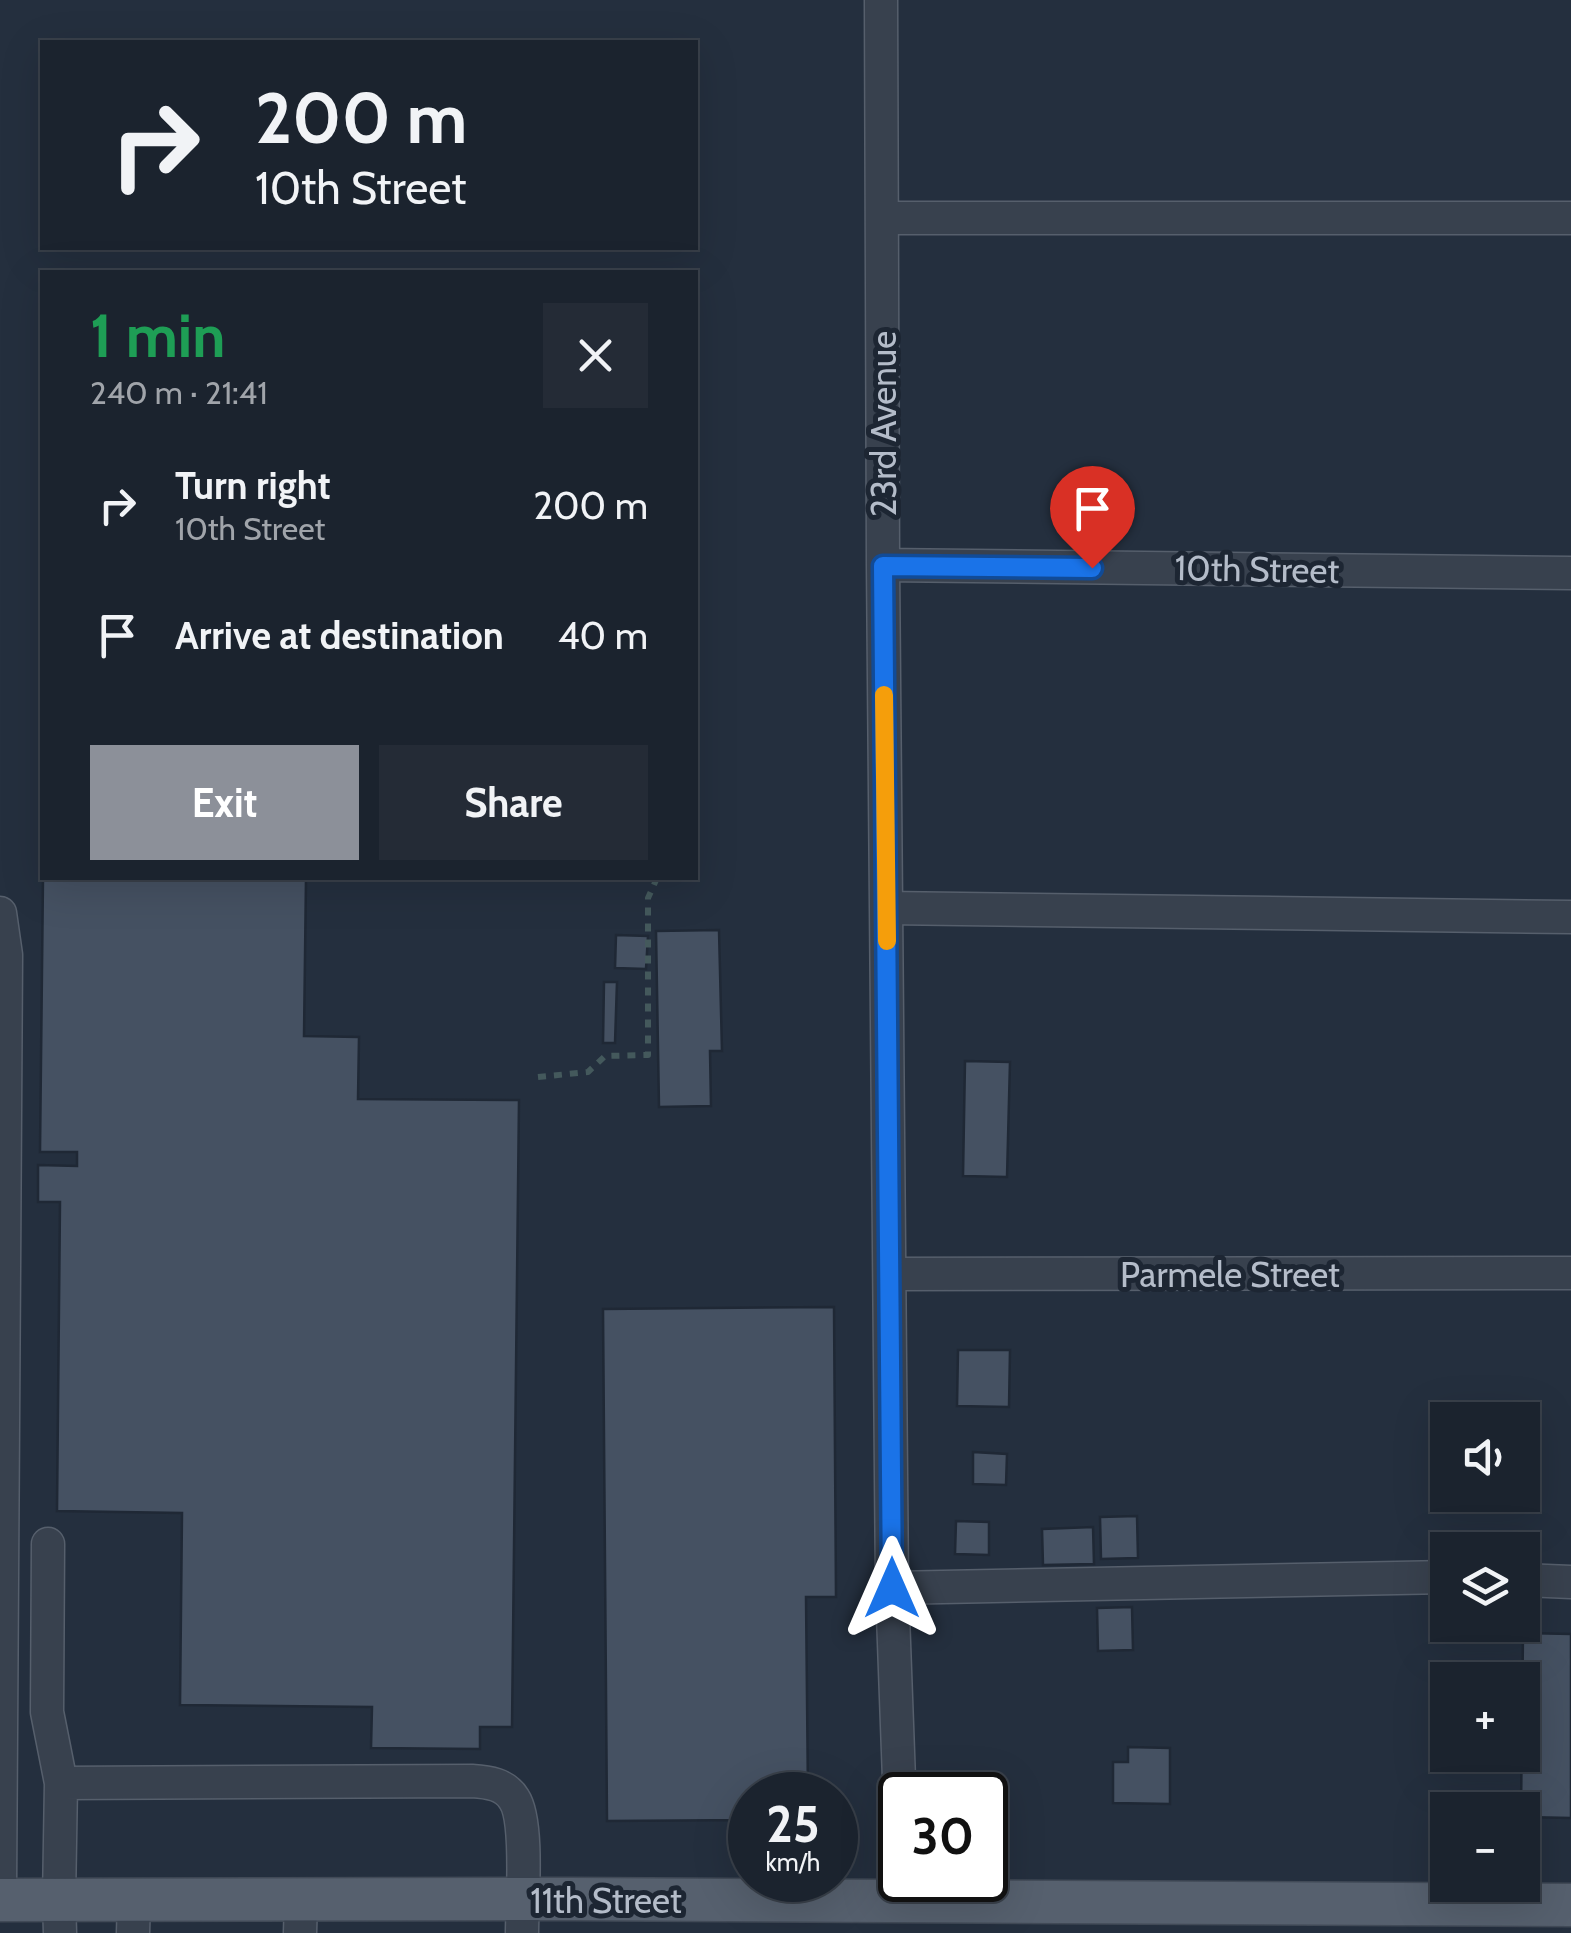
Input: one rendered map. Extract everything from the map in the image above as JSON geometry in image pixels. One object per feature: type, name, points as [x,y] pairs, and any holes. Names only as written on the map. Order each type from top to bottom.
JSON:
[{"type":"main road","name":"11th Street","points":[[0,1900],[60,1917],[522,1916],[878,1892]]},
{"type":"main road","name":"11th Street","points":[[1008,1897],[1354,1919],[1571,1905]]},
{"type":"street","name":"23rd Avenue","points":[[881,0],[892,1588],[899,1772]]},
{"type":"street","points":[[882,218],[1571,218]]},
{"type":"street","name":"10th Street","points":[[883,566],[1571,572]]},
{"type":"street","points":[[886,908],[1571,918]]},
{"type":"street","points":[[0,913],[6,955],[0,1890]]},
{"type":"street","name":"Parmele Street","points":[[890,1274],[1571,1273]]},
{"type":"street","points":[[48,1544],[47,1712],[62,1783],[60,1917]]},
{"type":"street","points":[[892,1588],[1430,1577]]},
{"type":"street","points":[[1540,1581],[1571,1582]]},
{"type":"street","points":[[62,1783],[488,1782],[506,1789],[516,1801],[522,1820],[522,1916]]},
{"type":"path","points":[[538,1077],[588,1072],[605,1056],[648,1056],[648,898],[656,880]]},
{"type":"building","points":[[43,880],[306,880],[304,1036],[359,1037],[358,1099],[519,1100],[512,1727],[480,1727],[480,1749],[371,1748],[372,1707],[180,1705],[182,1513],[57,1511],[60,1202],[38,1202],[38,1165],[77,1166],[77,1152],[40,1152]]},
{"type":"building","points":[[719,930],[722,1051],[710,1051],[711,1106],[659,1107],[656,931]]},
{"type":"building","points":[[616,935],[648,936],[646,969],[615,968]]},
{"type":"building","points":[[604,982],[617,982],[615,1043],[603,1043]]},
{"type":"building","points":[[965,1061],[1010,1062],[1007,1177],[963,1176]]},
{"type":"building","points":[[834,1307],[836,1597],[806,1597],[808,1772],[728,1772],[728,1820],[607,1821],[603,1309]]},
{"type":"building","points":[[958,1350],[1010,1350],[1009,1407],[957,1406]]},
{"type":"building","points":[[973,1452],[1007,1454],[1006,1485],[973,1484]]},
{"type":"building","points":[[1137,1516],[1138,1558],[1101,1559],[1100,1517]]},
{"type":"building","points":[[956,1521],[989,1522],[989,1555],[955,1554]]},
{"type":"building","points":[[1093,1527],[1094,1564],[1043,1565],[1042,1529]]},
{"type":"building","points":[[1132,1607],[1133,1650],[1098,1651],[1097,1608]]},
{"type":"building","points":[[1540,1633],[1571,1634],[1571,1818],[1540,1817],[1540,1792],[1521,1792],[1521,1772],[1540,1772],[1540,1662],[1523,1662],[1523,1642],[1540,1642]]},
{"type":"building","points":[[1128,1747],[1170,1748],[1170,1804],[1113,1803],[1113,1762],[1128,1762]]},
{"type":"slow traffic","points":[[884,695],[887,941]]},
{"type":"route","points":[[892,1588],[883,566],[1092,568]]}]
